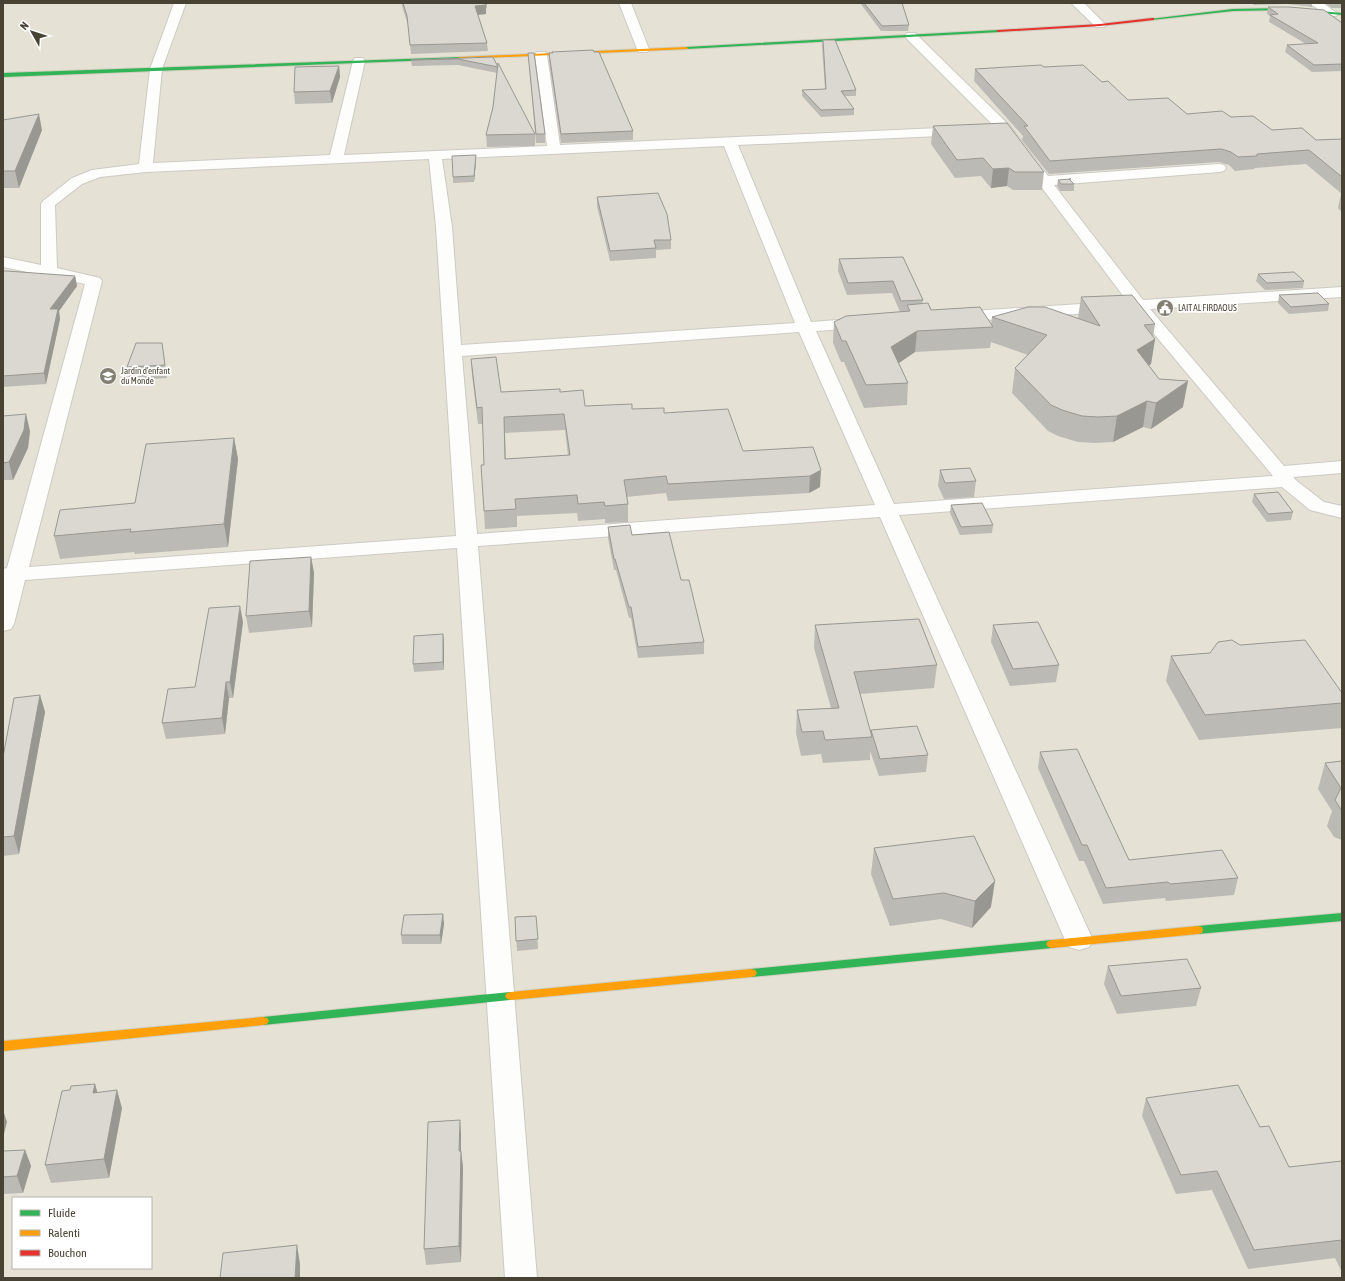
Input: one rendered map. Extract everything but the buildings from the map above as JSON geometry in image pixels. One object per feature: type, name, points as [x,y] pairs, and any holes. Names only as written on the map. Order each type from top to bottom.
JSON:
[{"type":"street","points":[[146,168],[156,69],[180,3]]},
{"type":"street","points":[[625,3],[643,49]]},
{"type":"street","points":[[1077,3],[1100,25]]},
{"type":"street","points":[[1315,3],[1337,14]]},
{"type":"street","points":[[3,75],[541,55],[911,36],[1100,25],[1233,10],[1288,10],[1337,14]]},
{"type":"street","points":[[911,36],[1005,129],[1138,305],[1283,477],[1317,506],[1342,512]]},
{"type":"street","points":[[541,55],[554,150]]},
{"type":"street","points":[[336,159],[359,61]]},
{"type":"street","points":[[989,130],[1005,129]]},
{"type":"street","points":[[49,272],[48,204],[77,181],[97,173],[146,168],[730,143],[974,130]]},
{"type":"street","points":[[730,143],[805,326],[1079,940]]},
{"type":"street","points":[[435,155],[444,227],[521,1278]]},
{"type":"street","points":[[1044,181],[1219,168]]},
{"type":"street","points":[[3,262],[94,281],[10,574],[3,624]]},
{"type":"street","points":[[940,318],[1342,292]]},
{"type":"street","points":[[453,351],[876,322]]},
{"type":"street","points":[[10,574],[887,510],[1283,477],[1342,468]]},
{"type":"street","points":[[3,1046],[1079,940],[1342,917]]},
{"type":"shaded area","points":[[3,3],[1342,3],[1342,1278],[3,1278]]},
{"type":"traffic: fast","points":[[1152,19],[1233,10],[1288,9],[1342,14]]},
{"type":"traffic: fast","points":[[686,48],[998,31]]},
{"type":"traffic: fast","points":[[3,75],[460,58]]},
{"type":"traffic: fast","points":[[1198,930],[1342,917]]},
{"type":"traffic: fast","points":[[751,973],[1052,944]]},
{"type":"traffic: fast","points":[[263,1021],[511,996]]},
{"type":"traffic: slow","points":[[460,58],[686,48]]},
{"type":"traffic: slow","points":[[1052,944],[1198,930]]},
{"type":"traffic: slow","points":[[511,996],[751,973]]},
{"type":"traffic: slow","points":[[3,1046],[263,1021]]},
{"type":"traffic: jam","points":[[998,31],[1100,25],[1152,19]]},
{"type":"place","name":"LAIT AL FIRDAOUS","points":[[1165,308]]},
{"type":"place","name":"Jardin d'enfant du Monde","points":[[108,376]]}]
